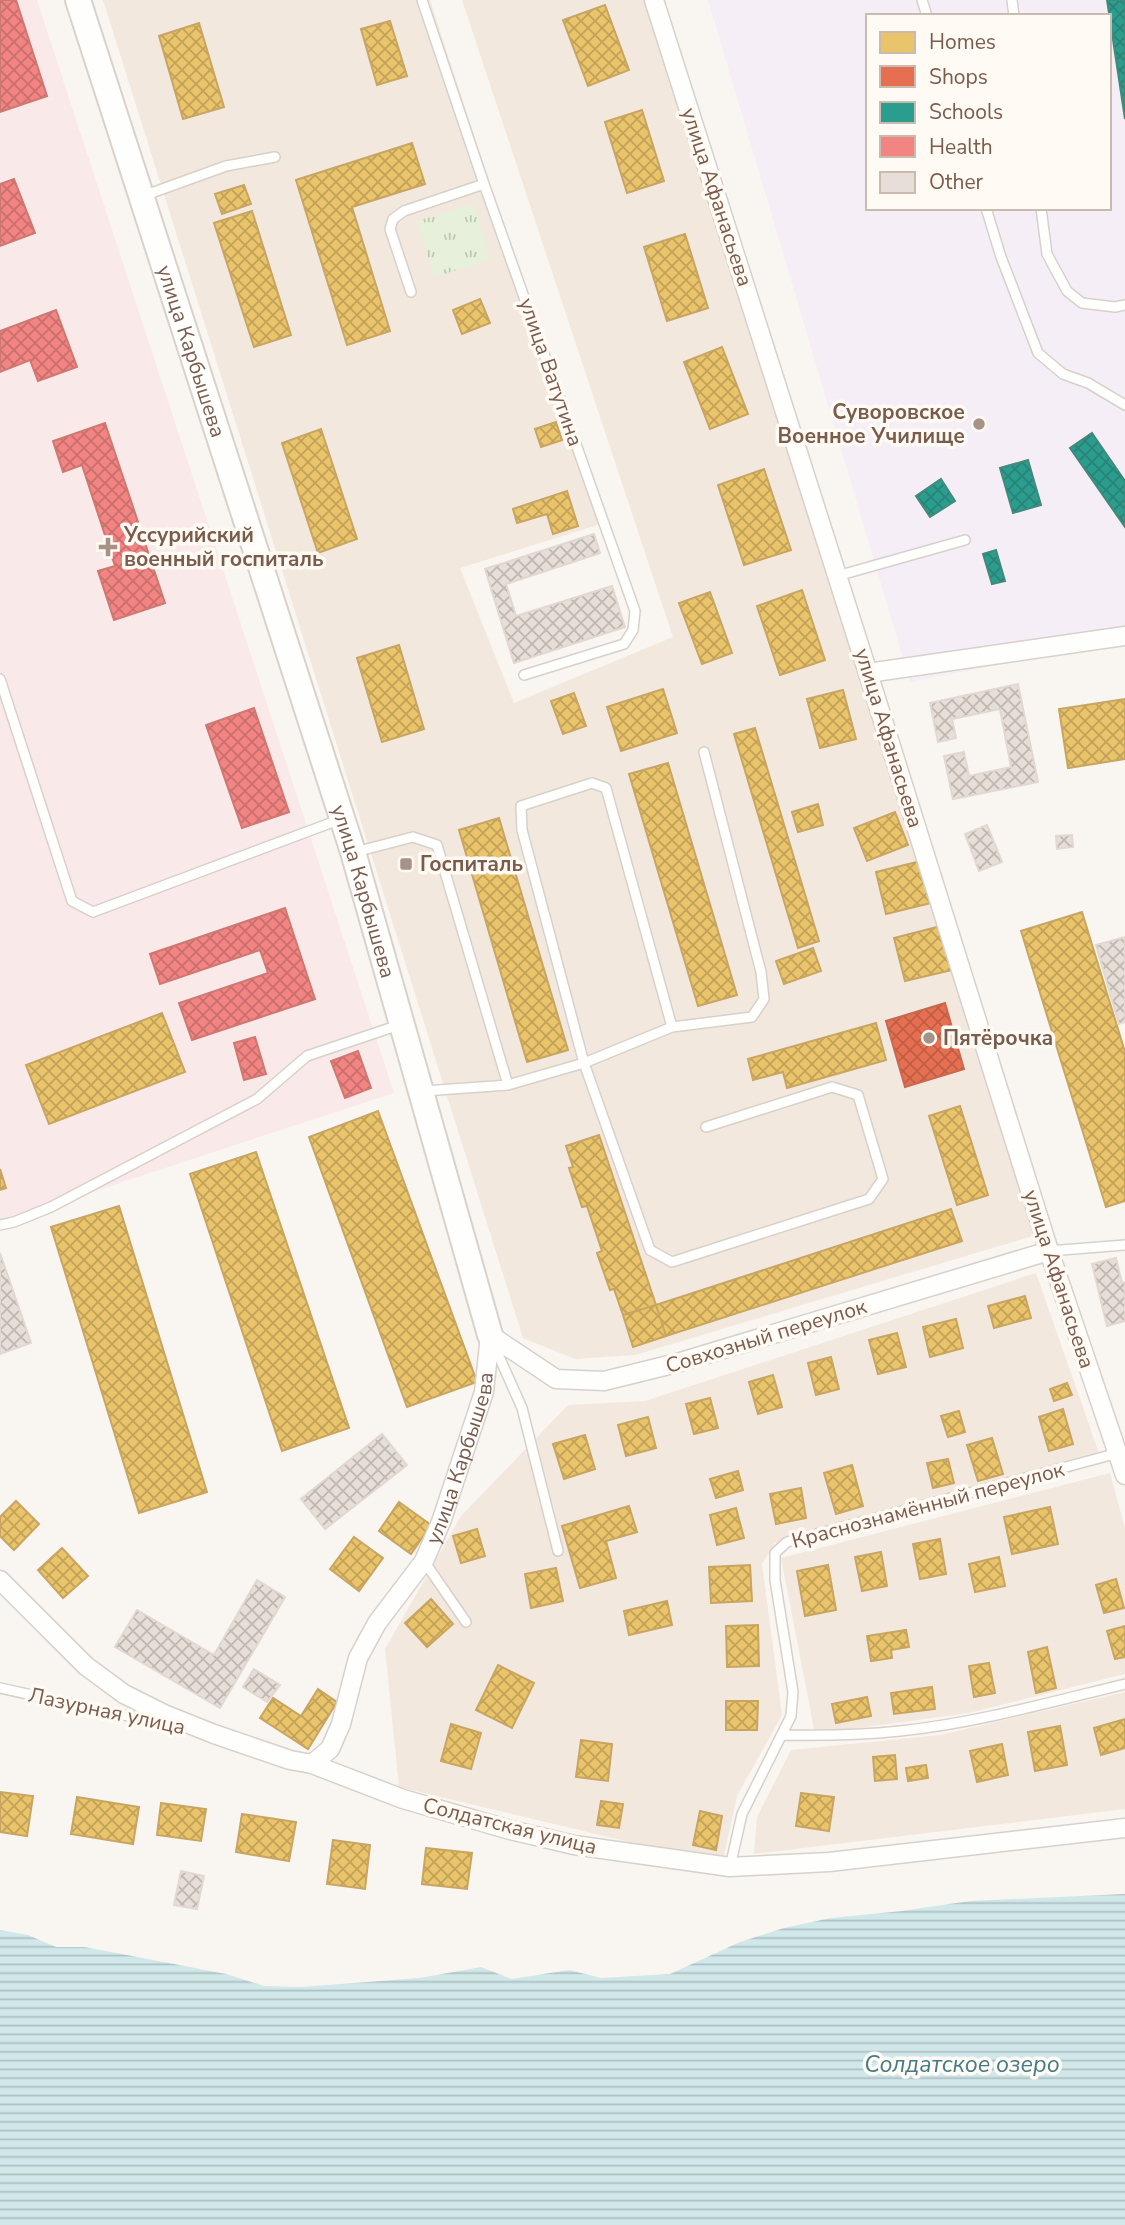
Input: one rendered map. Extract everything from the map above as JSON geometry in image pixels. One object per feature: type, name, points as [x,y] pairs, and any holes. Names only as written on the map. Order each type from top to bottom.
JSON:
[{"type":"street","name":"улица Карбышева","points":[[78,0],[353,852],[490,1335],[484,1392],[441,1522],[424,1562],[377,1623],[358,1658],[341,1724],[330,1749],[312,1764]]},
{"type":"street","name":"улица Афанасьева","points":[[654,0],[1049,1251],[1125,1475]]},
{"type":"street","points":[[868,673],[1125,636]]},
{"type":"street","name":"Совхозный переулок","points":[[490,1335],[556,1379],[604,1381],[677,1363],[1049,1251]]},
{"type":"street","name":"Солдатская улица","points":[[0,1580],[86,1666],[124,1694],[164,1714],[290,1760],[312,1764],[403,1799],[510,1830],[574,1845],[730,1867],[829,1862],[1125,1828]]},
{"type":"lane","name":"улица Ватутина","points":[[422,0],[635,611],[633,630],[624,644],[524,675]]},
{"type":"lane","points":[[141,196],[226,166],[275,157]]},
{"type":"lane","points":[[411,292],[390,229],[393,219],[404,211],[484,184]]},
{"type":"lane","points":[[987,210],[1038,353],[1063,374],[1088,383],[1125,405]]},
{"type":"lane","points":[[1041,210],[1047,254],[1067,290],[1082,303],[1125,306]]},
{"type":"lane","points":[[837,576],[965,540]]},
{"type":"lane","points":[[0,679],[72,901],[93,912],[342,818]]},
{"type":"lane","points":[[422,1091],[508,1085],[584,1063],[672,1027],[752,1017],[765,999],[761,972],[704,752]]},
{"type":"lane","points":[[672,1027],[606,788],[592,783],[520,806],[522,830],[584,1063],[650,1250],[672,1262],[869,1199],[883,1179],[859,1095],[832,1087],[706,1127]]},
{"type":"lane","points":[[353,852],[413,837],[437,845],[508,1085]]},
{"type":"lane","points":[[0,1225],[51,1207],[257,1099],[307,1056],[401,1024]]},
{"type":"lane","points":[[1049,1251],[1125,1245]]},
{"type":"lane","points":[[490,1335],[522,1408],[558,1551]]},
{"type":"lane","name":"Краснознамённый переулок","points":[[730,1867],[742,1814],[791,1716],[793,1692],[775,1580],[775,1553],[787,1542],[1118,1453]]},
{"type":"lane","points":[[424,1562],[466,1622]]},
{"type":"lane","points":[[783,1735],[859,1735],[903,1731],[1009,1712],[1125,1684]]},
{"type":"lane","name":"Лазурная улица","points":[[0,1688],[214,1734]]},
{"type":"shaded area","name":"Уссурийский военный госпиталь","points":[[0,0],[37,0],[394,1093],[0,1222]]},
{"type":"shaded area","points":[[103,0],[430,0],[601,524],[460,568],[514,703],[673,637],[462,0],[657,0],[1046,1232],[635,1355],[575,1359],[523,1338]]},
{"type":"shaded area","name":"Суворовское Военное Училище","points":[[708,0],[1125,0],[1125,640],[910,682]]},
{"type":"shaded area","points":[[1036,1273],[1100,1456],[775,1543],[762,1564],[782,1715],[737,1796],[722,1864],[399,1787],[385,1649],[461,1516],[568,1405],[645,1401]]},
{"type":"shaded area","points":[[1110,1473],[1125,1528],[1125,1674],[969,1713],[815,1734],[781,1558]]},
{"type":"shaded area","points":[[1125,1692],[1125,1809],[754,1854],[757,1817],[791,1750],[940,1735]]},
{"type":"green space","points":[[474,204],[490,260],[434,277],[417,221]]},
{"type":"water","name":"Солдатское озеро","points":[[1125,1894],[1125,2225],[0,2225],[0,1930],[28,1935],[56,1947],[85,1947],[226,1974],[264,1986],[301,1987],[420,1978],[481,1967],[512,1979],[569,1970],[601,1978],[670,1974],[740,1942],[784,1928],[831,1918],[970,1901]]},
{"type":"building: Homes","points":[[605,5],[629,70],[588,86],[563,20]]},
{"type":"building: Homes","points":[[390,21],[407,76],[377,85],[361,29]]},
{"type":"building: Homes","points":[[199,23],[224,107],[183,119],[159,36]]},
{"type":"building: Homes","points":[[642,110],[664,181],[627,193],[605,122]]},
{"type":"building: Homes","points":[[412,143],[425,184],[352,207],[390,331],[347,345],[296,180]]},
{"type":"building: Homes","points":[[244,185],[251,204],[222,214],[215,194]]},
{"type":"building: Homes","points":[[252,211],[291,335],[254,347],[214,223]]},
{"type":"building: Homes","points":[[685,234],[708,308],[667,321],[644,247]]},
{"type":"building: Homes","points":[[480,299],[490,323],[462,334],[453,310]]},
{"type":"building: Homes","points":[[722,347],[748,414],[710,429],[684,362]]},
{"type":"building: Homes","points":[[556,422],[562,440],[541,447],[535,429]]},
{"type":"building: Homes","points":[[321,429],[357,539],[318,553],[282,443]]},
{"type":"building: Homes","points":[[764,469],[791,550],[744,565],[718,485]]},
{"type":"building: Homes","points":[[567,491],[578,526],[553,534],[547,514],[517,523],[513,509]]},
{"type":"building: Homes","points":[[802,590],[825,660],[780,675],[757,606]]},
{"type":"building: Homes","points":[[710,592],[732,653],[702,664],[679,603]]},
{"type":"building: Homes","points":[[399,645],[424,729],[382,742],[357,658]]},
{"type":"building: Homes","points":[[663,689],[677,733],[621,751],[607,707]]},
{"type":"building: Homes","points":[[843,690],[856,739],[820,748],[807,699]]},
{"type":"building: Homes","points":[[574,693],[586,726],[563,734],[551,701]]},
{"type":"building: Homes","points":[[1125,699],[1125,759],[1068,768],[1059,709]]},
{"type":"building: Homes","points":[[755,728],[819,941],[798,948],[734,734]]},
{"type":"building: Homes","points":[[668,763],[737,995],[698,1006],[629,774]]},
{"type":"building: Homes","points":[[818,804],[823,825],[798,832],[792,812]]},
{"type":"building: Homes","points":[[895,812],[908,845],[867,861],[854,828]]},
{"type":"building: Homes","points":[[499,818],[568,1050],[527,1062],[459,830]]},
{"type":"building: Homes","points":[[921,861],[931,903],[886,914],[876,872]]},
{"type":"building: Homes","points":[[1082,912],[1125,1052],[1125,1201],[1106,1207],[1021,931]]},
{"type":"building: Homes","points":[[941,926],[952,970],[905,981],[894,938]]},
{"type":"building: Homes","points":[[813,948],[821,971],[784,984],[776,961]]},
{"type":"building: Homes","points":[[162,1013],[185,1072],[49,1124],[26,1065]]},
{"type":"building: Homes","points":[[876,1023],[886,1060],[787,1088],[783,1072],[753,1080],[748,1059]]},
{"type":"building: Homes","points":[[960,1106],[988,1195],[957,1205],[929,1116]]},
{"type":"building: Homes","points":[[378,1111],[477,1382],[407,1407],[309,1137]]},
{"type":"building: Homes","points":[[599,1135],[656,1305],[623,1315],[614,1289],[610,1290],[597,1253],[602,1251],[587,1206],[582,1207],[569,1168],[573,1167],[566,1146]]},
{"type":"building: Homes","points":[[256,1152],[349,1428],[282,1451],[190,1174]]},
{"type":"building: Homes","points":[[0,1169],[6,1188],[0,1190]]},
{"type":"building: Homes","points":[[119,1206],[207,1492],[139,1513],[51,1227]]},
{"type":"building: Homes","points":[[951,1209],[962,1241],[666,1336],[656,1305]]},
{"type":"building: Homes","points":[[1025,1296],[1031,1318],[994,1328],[988,1306]]},
{"type":"building: Homes","points":[[656,1305],[666,1336],[633,1347],[623,1315]]},
{"type":"building: Homes","points":[[956,1319],[963,1348],[930,1357],[923,1327]]},
{"type":"building: Homes","points":[[897,1333],[906,1367],[878,1374],[869,1340]]},
{"type":"building: Homes","points":[[831,1357],[839,1389],[816,1395],[808,1363]]},
{"type":"building: Homes","points":[[773,1375],[782,1407],[758,1414],[749,1382]]},
{"type":"building: Homes","points":[[1067,1383],[1072,1395],[1054,1401],[1050,1389]]},
{"type":"building: Homes","points":[[710,1398],[718,1428],[694,1434],[686,1404]]},
{"type":"building: Homes","points":[[1063,1409],[1073,1444],[1049,1451],[1039,1417]]},
{"type":"building: Homes","points":[[959,1411],[965,1432],[948,1437],[941,1416]]},
{"type":"building: Homes","points":[[648,1417],[656,1448],[626,1456],[618,1425]]},
{"type":"building: Homes","points":[[585,1435],[595,1469],[564,1479],[553,1444]]},
{"type":"building: Homes","points":[[992,1438],[1003,1474],[978,1481],[967,1445]]},
{"type":"building: Homes","points":[[948,1459],[954,1483],[933,1488],[927,1463]]},
{"type":"building: Homes","points":[[852,1465],[863,1506],[836,1514],[824,1473]]},
{"type":"building: Homes","points":[[738,1471],[743,1490],[716,1498],[710,1479]]},
{"type":"building: Homes","points":[[801,1488],[806,1518],[776,1524],[770,1494]]},
{"type":"building: Homes","points":[[16,1501],[39,1524],[14,1550],[0,1536],[0,1517]]},
{"type":"building: Homes","points":[[399,1502],[431,1525],[411,1554],[379,1531]]},
{"type":"building: Homes","points":[[629,1506],[637,1532],[606,1541],[616,1578],[580,1588],[562,1526]]},
{"type":"building: Homes","points":[[1050,1507],[1058,1544],[1012,1554],[1004,1517]]},
{"type":"building: Homes","points":[[736,1508],[744,1538],[717,1545],[710,1515]]},
{"type":"building: Homes","points":[[477,1529],[485,1556],[461,1563],[453,1536]]},
{"type":"building: Homes","points":[[354,1537],[383,1558],[359,1591],[330,1569]]},
{"type":"building: Homes","points":[[940,1539],[946,1574],[920,1579],[913,1544]]},
{"type":"building: Homes","points":[[62,1548],[88,1576],[63,1598],[38,1570]]},
{"type":"building: Homes","points":[[881,1552],[887,1586],[862,1591],[855,1557]]},
{"type":"building: Homes","points":[[999,1557],[1005,1586],[975,1592],[969,1564]]},
{"type":"building: Homes","points":[[750,1565],[752,1601],[711,1603],[709,1567]]},
{"type":"building: Homes","points":[[828,1565],[836,1610],[805,1616],[797,1571]]},
{"type":"building: Homes","points":[[556,1568],[563,1601],[531,1608],[525,1574]]},
{"type":"building: Homes","points":[[1116,1579],[1124,1608],[1104,1613],[1096,1585]]},
{"type":"building: Homes","points":[[431,1599],[453,1624],[427,1647],[405,1623]]},
{"type":"building: Homes","points":[[667,1601],[672,1625],[629,1635],[624,1611]]},
{"type":"building: Homes","points":[[758,1625],[759,1666],[727,1667],[726,1626]]},
{"type":"building: Homes","points":[[1125,1626],[1125,1657],[1115,1659],[1107,1631]]},
{"type":"building: Homes","points":[[906,1630],[909,1647],[891,1650],[892,1658],[871,1661],[867,1636]]},
{"type":"building: Homes","points":[[1047,1647],[1056,1688],[1036,1693],[1028,1652]]},
{"type":"building: Homes","points":[[989,1663],[995,1693],[974,1697],[969,1666]]},
{"type":"building: Homes","points":[[498,1665],[534,1683],[512,1728],[476,1710]]},
{"type":"building: Homes","points":[[932,1687],[935,1709],[894,1714],[891,1693]]},
{"type":"building: Homes","points":[[318,1689],[337,1702],[308,1749],[260,1718],[273,1698],[301,1716]]},
{"type":"building: Homes","points":[[867,1697],[871,1716],[836,1723],[832,1704]]},
{"type":"building: Homes","points":[[726,1701],[758,1701],[757,1730],[726,1730]]},
{"type":"building: Homes","points":[[1125,1719],[1125,1748],[1101,1755],[1094,1728]]},
{"type":"building: Homes","points":[[451,1724],[481,1733],[471,1769],[441,1761]]},
{"type":"building: Homes","points":[[1060,1726],[1067,1765],[1035,1771],[1028,1732]]},
{"type":"building: Homes","points":[[581,1740],[612,1744],[608,1781],[576,1777]]},
{"type":"building: Homes","points":[[1002,1744],[1008,1775],[977,1782],[970,1751]]},
{"type":"building: Homes","points":[[895,1755],[897,1779],[875,1781],[873,1757]]},
{"type":"building: Homes","points":[[926,1765],[928,1778],[908,1781],[906,1768]]},
{"type":"building: Homes","points":[[0,1792],[33,1796],[27,1836],[0,1832]]},
{"type":"building: Homes","points":[[801,1793],[834,1797],[829,1831],[796,1826]]},
{"type":"building: Homes","points":[[77,1797],[139,1807],[133,1844],[71,1834]]},
{"type":"building: Homes","points":[[601,1801],[623,1804],[619,1828],[597,1825]]},
{"type":"building: Homes","points":[[161,1803],[206,1809],[201,1841],[157,1835]]},
{"type":"building: Homes","points":[[700,1811],[722,1816],[716,1850],[693,1845]]},
{"type":"building: Homes","points":[[242,1814],[296,1822],[289,1861],[236,1852]]},
{"type":"building: Homes","points":[[333,1840],[370,1845],[365,1889],[327,1884]]},
{"type":"building: Homes","points":[[426,1848],[472,1853],[467,1889],[422,1884]]},
{"type":"building: Shops","points":[[945,1003],[964,1069],[905,1087],[886,1021]]},
{"type":"building: Schools","points":[[1107,0],[1125,0],[1125,119],[1111,14]]},
{"type":"building: Schools","points":[[1092,433],[1125,481],[1125,527],[1070,448]]},
{"type":"building: Schools","points":[[1028,460],[1041,505],[1013,513],[1000,468]]},
{"type":"building: Schools","points":[[941,479],[955,501],[930,517],[916,496]]},
{"type":"building: Schools","points":[[996,550],[1005,581],[992,584],[983,554]]},
{"type":"building: Health","points":[[0,0],[16,0],[47,96],[0,112]]},
{"type":"building: Health","points":[[14,179],[35,233],[0,246],[0,184]]},
{"type":"building: Health","points":[[56,310],[77,367],[38,381],[30,360],[0,372],[0,331]]},
{"type":"building: Health","points":[[105,423],[165,603],[114,620],[98,571],[115,566],[82,465],[63,472],[53,441]]},
{"type":"building: Health","points":[[254,708],[289,812],[242,828],[206,725]]},
{"type":"building: Health","points":[[285,908],[315,999],[192,1040],[179,1003],[268,973],[260,950],[160,984],[150,954]]},
{"type":"building: Health","points":[[255,1037],[266,1074],[244,1080],[234,1043]]},
{"type":"building: Health","points":[[358,1051],[371,1088],[345,1098],[331,1061]]},
{"type":"building: Other","points":[[594,534],[600,553],[506,584],[516,616],[612,586],[625,627],[514,663],[485,569]]},
{"type":"building: Other","points":[[1018,684],[1038,782],[953,799],[944,756],[964,752],[969,776],[1011,767],[1000,709],[952,719],[956,738],[938,742],[930,703]]},
{"type":"building: Other","points":[[987,825],[1002,862],[979,871],[965,834]]},
{"type":"building: Other","points":[[1072,835],[1073,847],[1057,849],[1056,836]]},
{"type":"building: Other","points":[[1125,937],[1125,1022],[1119,1024],[1096,945]]},
{"type":"building: Other","points":[[0,1253],[31,1343],[0,1354]]},
{"type":"building: Other","points":[[1116,1258],[1122,1283],[1125,1282],[1125,1321],[1107,1326],[1092,1264]]},
{"type":"building: Other","points":[[382,1434],[407,1465],[325,1529],[301,1499]]},
{"type":"building: Other","points":[[257,1580],[285,1597],[220,1708],[115,1647],[137,1610],[214,1655]]},
{"type":"building: Other","points":[[254,1669],[280,1685],[267,1702],[243,1687]]},
{"type":"building: Other","points":[[181,1871],[204,1876],[197,1909],[174,1905]]},
{"type":"place","name":"Суворовское Военное Училище","points":[[979,424]]},
{"type":"place","name":"Уссурийский военный госпиталь","points":[[108,547]]},
{"type":"place","name":"Госпиталь","points":[[406,864]]},
{"type":"place","name":"Пятёрочка","points":[[929,1038]]}]
